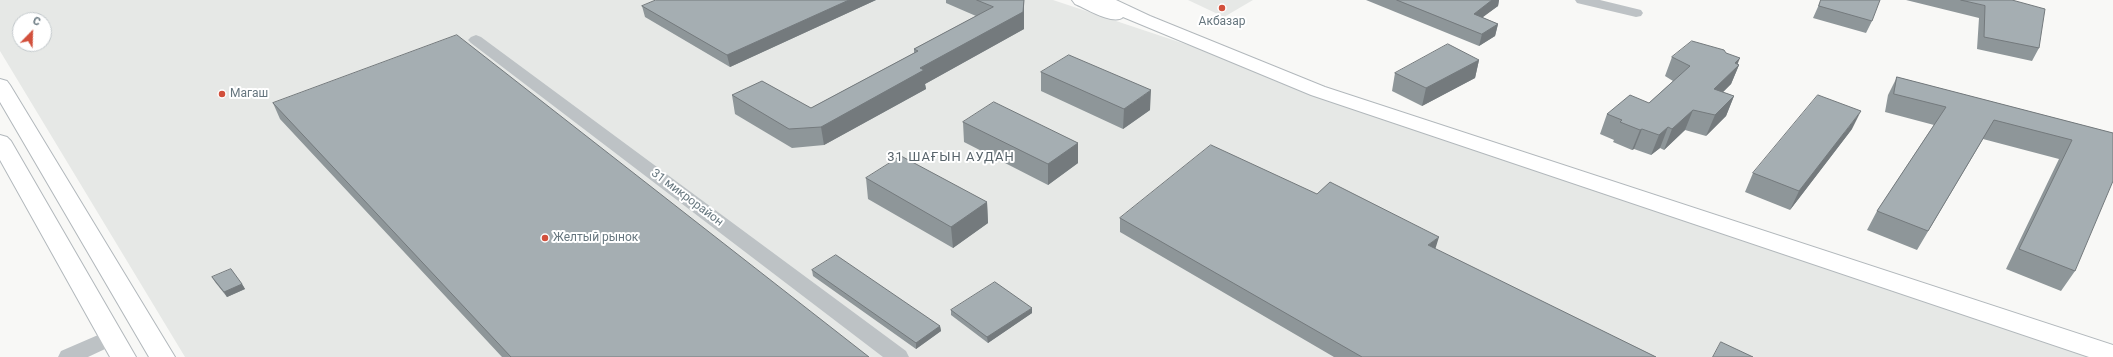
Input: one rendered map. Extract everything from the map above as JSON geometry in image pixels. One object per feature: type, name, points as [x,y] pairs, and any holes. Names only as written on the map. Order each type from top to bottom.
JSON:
[{"type":"street","points":[[1081,0],[1315,103],[1835,279],[2076,357]]},
{"type":"street","points":[[1102,0],[1151,23],[1318,91],[2113,355]]},
{"type":"street","points":[[1582,0],[1636,13]]},
{"type":"street","name":"31 микрорайон","points":[[476,40],[898,357]]},
{"type":"street","points":[[1,87],[162,357]]},
{"type":"street","points":[[0,141],[117,347],[69,357]]},
{"type":"shaded area","name":"31 ШАҒЫН АУДАН","points":[[0,0],[1053,0],[2113,353],[2113,357],[185,357],[0,51]]},
{"type":"shaded area","name":"Акбазар","points":[[1188,0],[1253,0],[1224,17]]},
{"type":"building","points":[[656,0],[849,0],[727,55],[642,6]]},
{"type":"building","points":[[977,0],[1024,0],[1023,12],[920,68],[924,70],[821,127],[789,129],[732,95],[762,81],[811,108],[918,51],[914,49],[993,7]]},
{"type":"building","points":[[1397,0],[1492,0],[1474,14],[1498,24],[1482,34]]},
{"type":"building","points":[[1821,0],[1880,0],[1872,21],[1819,6]]},
{"type":"building","points":[[1961,0],[2012,0],[2045,9],[2039,48],[1984,37],[1985,6]]},
{"type":"building","name":"Желтый рынок","points":[[457,35],[869,357],[511,357],[273,103]]},
{"type":"building","points":[[1692,41],[1724,50],[1726,53],[1740,58],[1735,63],[1739,65],[1714,89],[1734,96],[1715,115],[1693,110],[1672,129],[1668,127],[1659,135],[1642,129],[1640,130],[1620,122],[1622,120],[1607,114],[1630,95],[1649,103],[1690,66],[1672,57]]},
{"type":"building","points":[[1448,44],[1479,60],[1426,88],[1395,73]]},
{"type":"building","points":[[1069,55],[1151,90],[1124,109],[1041,72]]},
{"type":"building","points":[[1897,77],[2113,133],[2113,181],[2075,271],[2019,249],[2072,140],[1994,120],[1928,231],[1877,211],[1946,107],[1894,94]]},
{"type":"building","points":[[1818,95],[1861,111],[1799,191],[1753,173]]},
{"type":"building","points":[[994,102],[1078,143],[1048,164],[963,122]]},
{"type":"building","points":[[1211,145],[1317,194],[1330,182],[1439,237],[1428,245],[1656,357],[1362,357],[1120,218]]},
{"type":"building","points":[[901,156],[987,202],[951,227],[866,178]]},
{"type":"building","points":[[836,255],[940,326],[916,343],[812,270]]},
{"type":"building","points":[[231,269],[242,284],[224,292],[212,277]]},
{"type":"building","points":[[995,282],[1032,308],[987,337],[951,310]]},
{"type":"building","points":[[1721,342],[1753,357],[1713,357]]},
{"type":"place","name":"Акбазар","points":[[1222,8]]},
{"type":"place","name":"Магаш","points":[[222,94]]},
{"type":"place","name":"Желтый рынок","points":[[545,238]]},
{"type":"district","name":"31 ШАҒЫН АУДАН","points":[[951,158]]}]
